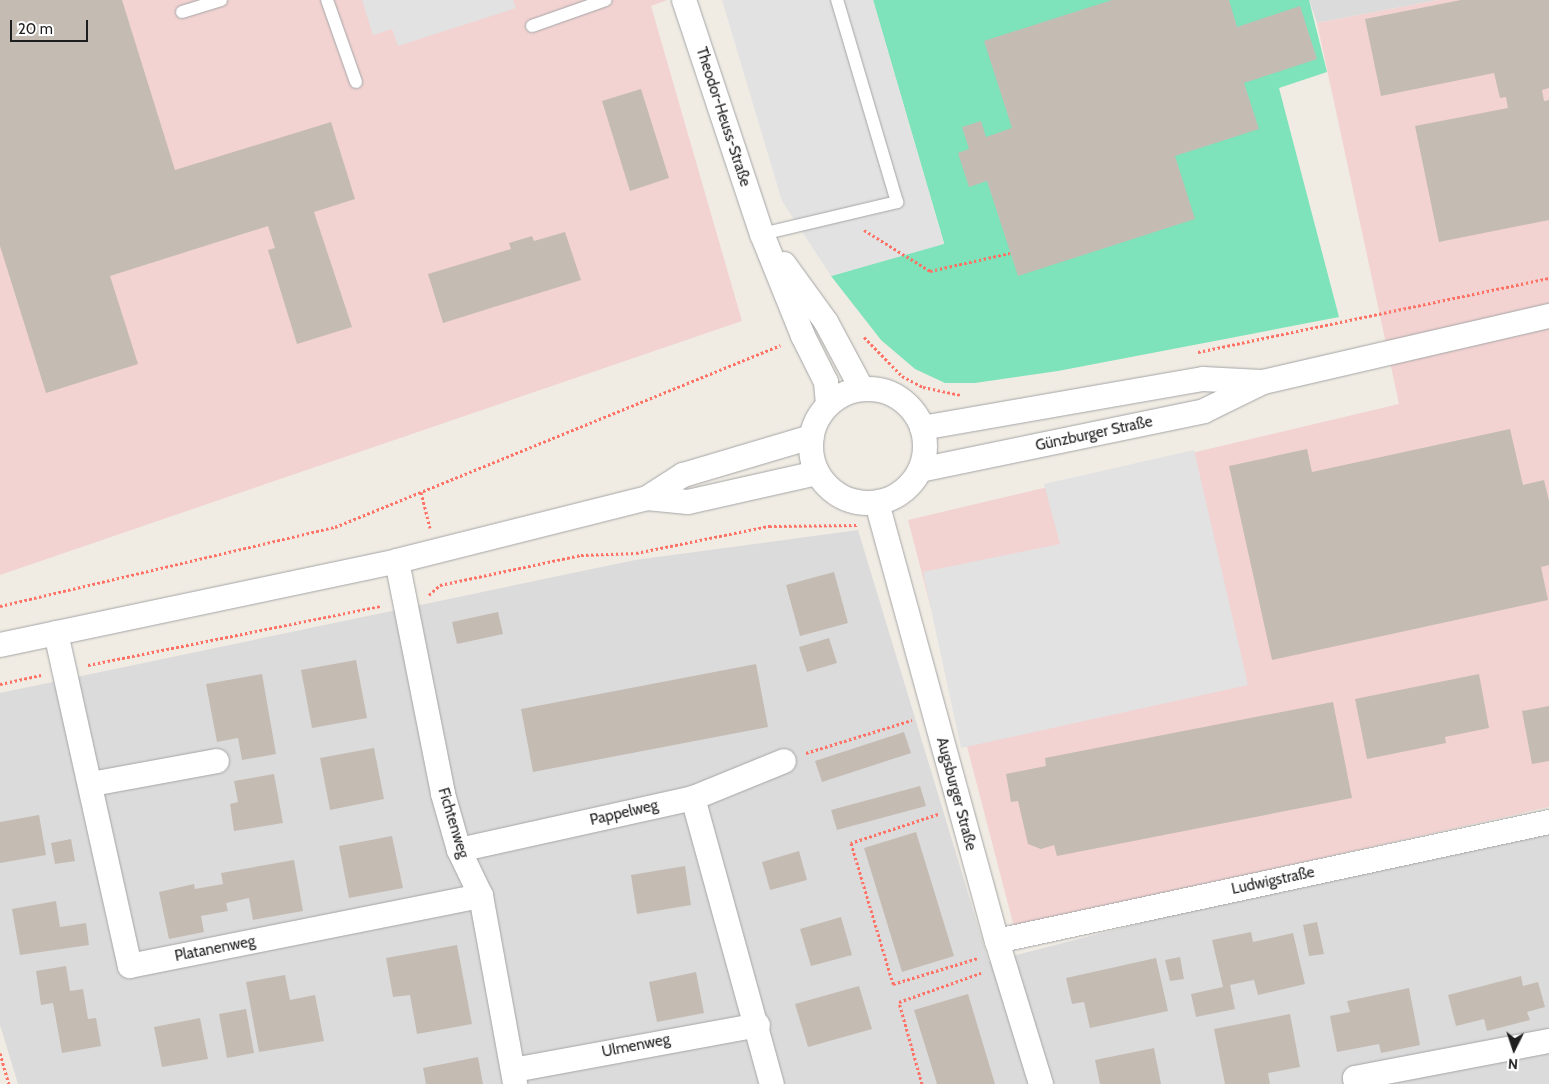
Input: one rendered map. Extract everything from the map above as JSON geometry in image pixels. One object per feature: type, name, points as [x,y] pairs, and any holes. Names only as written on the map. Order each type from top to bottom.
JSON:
[{"type":"street","name":"Theodor-Heuss-Straße","points":[[684,0],[762,234],[803,336],[826,382],[828,405]]},
{"type":"street","name":"Theodor-Heuss-Straße","points":[[762,234],[826,322],[862,389]]},
{"type":"street","name":"Günzburger Straße","points":[[920,470],[1204,412],[1263,382],[1549,316]]},
{"type":"street","name":"Günzburger Straße","points":[[922,428],[1203,380],[1263,382]]},
{"type":"street","points":[[862,389],[875,389],[899,398],[913,411],[922,428],[924,456],[920,470],[903,492],[877,502],[865,503],[842,497],[832,492],[817,473],[811,456],[811,437],[814,425],[828,405],[850,392],[862,389]]},
{"type":"street","points":[[0,645],[397,561],[647,498],[683,475],[811,437]]},
{"type":"street","points":[[647,498],[688,502],[817,473]]},
{"type":"street","name":"Augsburger Straße","points":[[877,502],[1000,952],[1041,1084]]},
{"type":"street","name":"Fichtenweg","points":[[397,561],[443,794],[459,850],[481,896],[514,1077]]},
{"type":"street","name":"Platanenweg","points":[[56,633],[92,784],[130,966],[481,896]]},
{"type":"street","name":"Pappelweg","points":[[459,850],[693,798],[784,760]]},
{"type":"street","points":[[92,784],[216,761]]},
{"type":"street","points":[[693,798],[758,1024],[772,1084]]},
{"type":"street","name":"Ludwigstraße","points":[[1000,952],[1549,822]]},
{"type":"street","name":"Ulmenweg","points":[[514,1077],[758,1024]]},
{"type":"street","points":[[1356,1084],[1356,1078],[1549,1041]]},
{"type":"lane","points":[[182,12],[221,0]]},
{"type":"lane","points":[[327,0],[356,82]]},
{"type":"lane","points":[[532,26],[606,0]]},
{"type":"lane","points":[[762,234],[897,202],[837,0]]},
{"type":"path","points":[[840,216],[930,271],[1010,253]]},
{"type":"path","points":[[1196,352],[1549,278]]},
{"type":"path","points":[[862,334],[902,376],[922,387],[964,396]]},
{"type":"path","points":[[0,606],[335,527],[803,336]]},
{"type":"path","points":[[421,492],[436,551]]},
{"type":"path","points":[[0,684],[66,669],[406,602],[430,595],[440,586],[582,555],[636,553],[769,526],[856,526],[877,502]]},
{"type":"path","points":[[784,760],[934,713]]},
{"type":"path","points":[[960,807],[851,843],[893,984],[1000,952]]},
{"type":"path","points":[[922,1084],[899,1002],[1000,952]]},
{"type":"path","points":[[0,1053],[9,1084]]},
{"type":"shaded area","points":[[0,0],[667,0],[651,6],[742,321],[0,575]]},
{"type":"shaded area","points":[[362,0],[513,0],[516,8],[398,46],[392,29],[373,35]]},
{"type":"shaded area","points":[[722,0],[873,0],[944,244],[831,276],[782,201]]},
{"type":"shaded area","points":[[1309,0],[1438,0],[1317,23]]},
{"type":"shaded area","points":[[1438,0],[1549,0],[1549,807],[1014,927],[908,520],[1399,404],[1317,23]]},
{"type":"shaded area","points":[[1194,450],[1248,685],[961,748],[923,572],[1060,544],[1044,484]]},
{"type":"shaded area","points":[[858,530],[989,962],[1549,818],[1549,1084],[18,1084],[0,1025],[0,693],[635,560]]},
{"type":"green space","points":[[873,0],[1309,0],[1327,72],[1279,88],[1339,317],[1058,371],[975,383],[945,383],[915,369],[881,340],[831,276],[944,243]]},
{"type":"building","points":[[0,0],[122,0],[175,170],[331,122],[355,199],[314,212],[352,327],[297,344],[268,250],[275,248],[268,226],[110,276],[138,364],[46,393],[0,246]]},
{"type":"building","points":[[1112,0],[1229,0],[1237,27],[1300,6],[1317,59],[1244,83],[1259,129],[1175,156],[1195,219],[1018,276],[987,181],[969,187],[958,153],[969,149],[962,127],[981,121],[986,137],[1012,128],[984,41]]},
{"type":"building","points":[[1461,0],[1549,0],[1549,88],[1542,90],[1544,101],[1549,100],[1549,220],[1439,242],[1415,126],[1508,108],[1506,97],[1500,98],[1494,73],[1381,96],[1365,19]]},
{"type":"building","points":[[641,89],[669,178],[630,191],[602,101]]},
{"type":"building","points":[[565,232],[581,280],[443,323],[428,274],[511,249],[509,243],[532,236],[534,241]]},
{"type":"building","points":[[1510,429],[1523,485],[1544,480],[1549,501],[1549,565],[1541,567],[1548,600],[1272,660],[1229,466],[1307,449],[1312,472]]},
{"type":"building","points":[[834,572],[848,623],[800,636],[786,585]]},
{"type":"building","points":[[498,612],[503,634],[457,644],[452,622]]},
{"type":"building","points":[[829,638],[837,663],[807,672],[799,647]]},
{"type":"building","points":[[356,660],[367,718],[312,728],[301,670]]},
{"type":"building","points":[[756,664],[768,727],[533,772],[521,709]]},
{"type":"building","points":[[262,674],[276,754],[242,760],[238,738],[217,742],[206,684]]},
{"type":"building","points":[[1479,674],[1489,728],[1445,737],[1446,743],[1367,759],[1355,699]]},
{"type":"building","points":[[1333,702],[1352,798],[1057,856],[1054,845],[1041,849],[1028,844],[1018,801],[1011,802],[1006,774],[1046,766],[1045,758]]},
{"type":"building","points":[[1549,706],[1549,761],[1532,764],[1522,711]]},
{"type":"building","points":[[904,732],[911,753],[822,782],[815,761]]},
{"type":"building","points":[[374,748],[384,799],[330,810],[320,758]]},
{"type":"building","points":[[274,774],[283,823],[234,831],[230,804],[238,802],[234,781]]},
{"type":"building","points":[[920,786],[926,806],[837,830],[831,810]]},
{"type":"building","points":[[39,815],[46,855],[0,863],[0,822]]},
{"type":"building","points":[[916,832],[954,956],[902,972],[864,848]]},
{"type":"building","points":[[392,836],[403,888],[349,898],[339,846]]},
{"type":"building","points":[[71,839],[75,861],[55,864],[51,843]]},
{"type":"building","points":[[799,851],[807,880],[770,890],[762,862]]},
{"type":"building","points":[[294,860],[303,911],[253,920],[249,898],[226,903],[228,911],[201,916],[204,932],[169,939],[159,892],[194,884],[195,889],[223,884],[221,873]]},
{"type":"building","points":[[685,866],[691,905],[637,914],[631,875]]},
{"type":"building","points":[[56,901],[60,927],[86,923],[89,945],[20,955],[12,909]]},
{"type":"building","points":[[841,917],[852,955],[811,966],[800,929]]},
{"type":"building","points":[[1317,922],[1324,954],[1309,956],[1303,925]]},
{"type":"building","points":[[1251,932],[1253,942],[1293,933],[1305,984],[1258,995],[1254,980],[1230,985],[1235,1009],[1196,1017],[1191,994],[1223,987],[1212,940]]},
{"type":"building","points":[[457,945],[472,1024],[417,1034],[410,995],[393,997],[386,958]]},
{"type":"building","points":[[1180,957],[1184,979],[1170,981],[1165,960]]},
{"type":"building","points":[[1156,958],[1168,1011],[1090,1028],[1084,1002],[1072,1004],[1066,978]]},
{"type":"building","points":[[66,966],[70,991],[83,989],[88,1019],[96,1018],[101,1046],[62,1053],[53,1003],[41,1005],[36,971]]},
{"type":"building","points":[[696,972],[704,1013],[657,1022],[649,982]]},
{"type":"building","points":[[285,975],[290,1000],[315,995],[324,1041],[259,1052],[246,982]]},
{"type":"building","points":[[1521,976],[1523,986],[1538,982],[1545,1007],[1527,1012],[1530,1020],[1487,1031],[1484,1019],[1456,1026],[1448,995]]},
{"type":"building","points":[[859,986],[872,1029],[808,1047],[795,1004]]},
{"type":"building","points":[[1409,988],[1420,1045],[1381,1053],[1379,1044],[1337,1052],[1330,1016],[1350,1012],[1347,1001]]},
{"type":"building","points":[[968,994],[995,1084],[937,1084],[914,1010]]},
{"type":"building","points":[[246,1009],[254,1053],[227,1058],[219,1014]]},
{"type":"building","points":[[1290,1014],[1300,1067],[1268,1073],[1270,1084],[1225,1084],[1214,1029]]},
{"type":"building","points":[[200,1018],[208,1059],[162,1067],[154,1027]]},
{"type":"building","points":[[1154,1048],[1161,1084],[1100,1084],[1095,1060]]},
{"type":"building","points":[[478,1057],[483,1084],[426,1084],[423,1068]]}]
